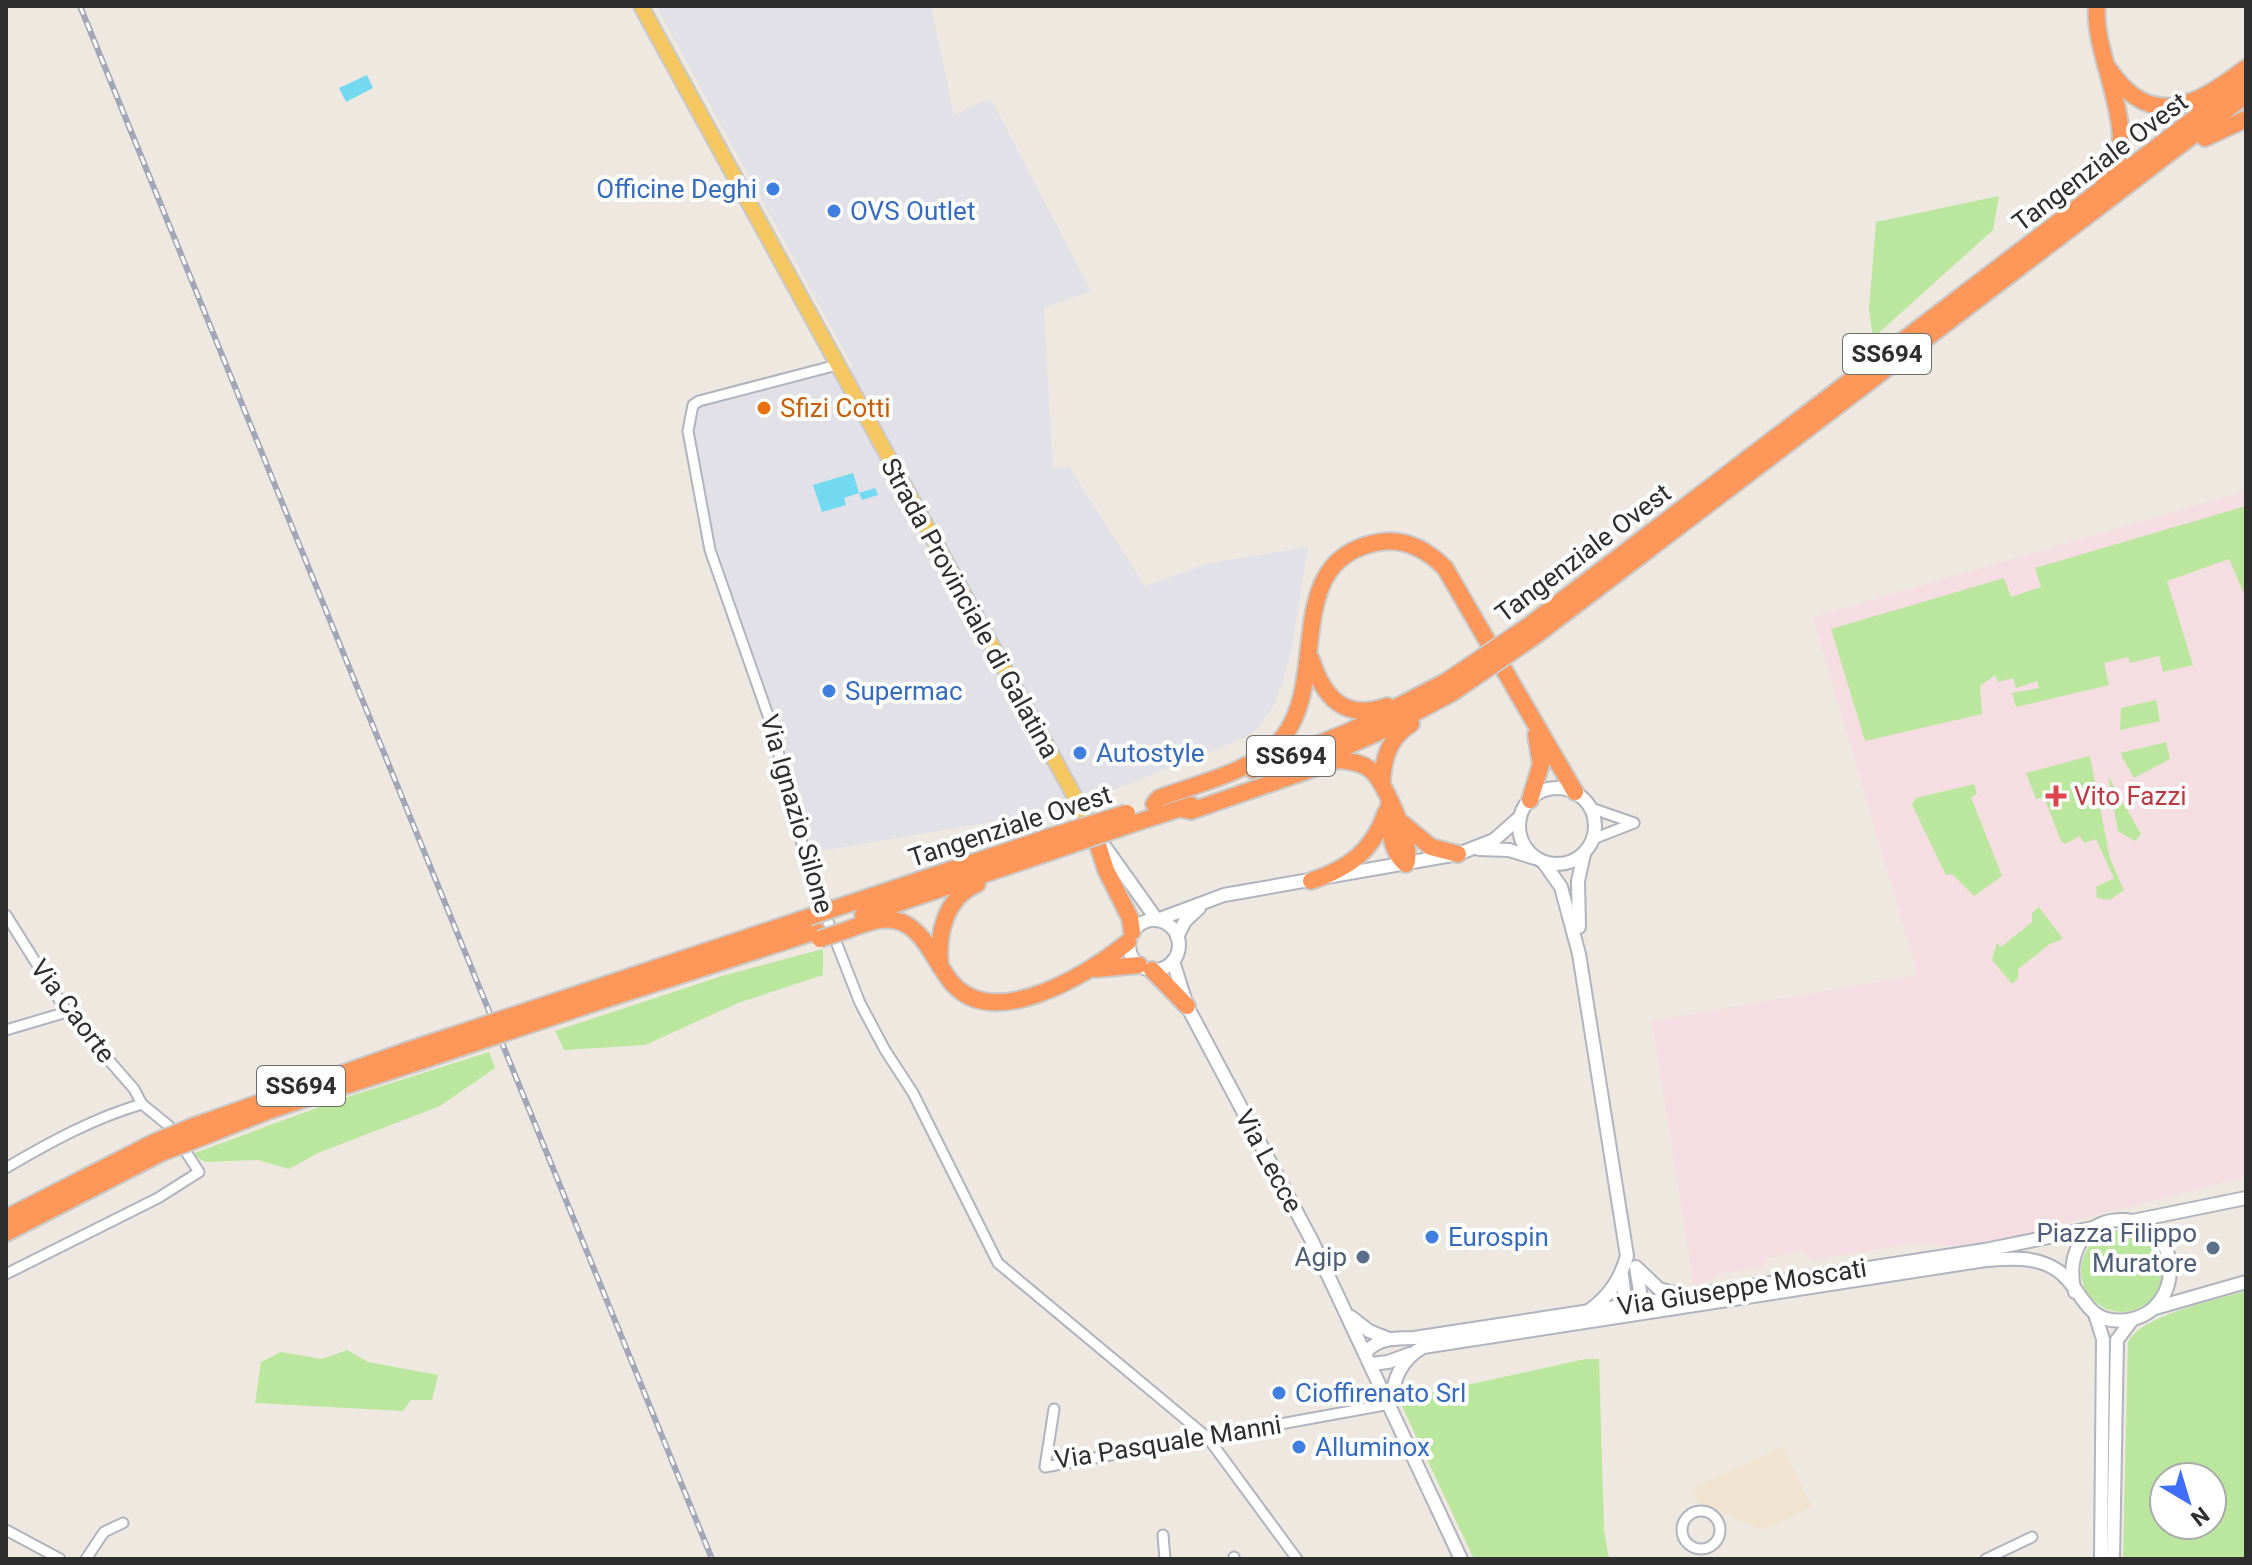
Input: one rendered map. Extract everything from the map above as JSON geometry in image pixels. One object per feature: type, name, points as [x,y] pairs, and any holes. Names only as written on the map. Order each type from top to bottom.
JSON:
[{"type":"highway","points":[[1964,296],[1988,271],[2108,176],[2118,163],[2121,131],[2097,34],[2097,6]]},
{"type":"highway","points":[[2104,63],[2131,93],[2171,108],[2208,97],[2246,68]]},
{"type":"highway","name":"Tangenziale Ovest","points":[[1531,632],[2246,79]]},
{"type":"highway","name":"Tangenziale Ovest","points":[[6,1218],[197,1132],[268,1111],[412,1056],[582,1000],[843,920],[1130,818],[1181,809],[1288,771],[1377,733],[1531,632],[2246,95]]},
{"type":"highway","points":[[2088,216],[2102,211],[2211,133],[2246,119]]},
{"type":"highway","points":[[1154,804],[1159,798],[1253,761],[1277,744],[1298,708],[1310,653],[1314,599],[1330,569],[1365,546],[1388,541],[1428,552],[1445,568],[1575,792]]},
{"type":"highway","points":[[1310,653],[1322,690],[1334,701],[1351,708],[1373,711],[1432,685],[1447,686],[1449,700],[1404,728],[1394,738],[1383,765],[1382,783],[1409,851],[1406,864]]},
{"type":"highway","name":"Tangenziale Ovest","points":[[1130,818],[1154,804],[1306,751],[1447,686]]},
{"type":"highway","points":[[1530,800],[1541,764],[1531,718]]},
{"type":"highway","points":[[1181,809],[1191,811],[1338,760],[1366,767],[1382,783]]},
{"type":"highway","points":[[1389,803],[1389,824],[1397,855],[1406,864]]},
{"type":"highway","points":[[1311,881],[1340,870],[1362,855],[1380,829],[1389,803]]},
{"type":"highway","points":[[1398,819],[1431,847],[1458,854]]},
{"type":"highway","points":[[815,929],[843,920],[899,921],[918,934],[961,992],[990,1004],[1034,994],[1087,970],[1130,937],[1130,918],[1112,882],[1093,830]]},
{"type":"highway","points":[[940,967],[939,940],[953,902],[972,886],[1037,861],[1048,848]]},
{"type":"highway","name":"Tangenziale Ovest","points":[[582,1000],[767,948],[777,952],[815,929]]},
{"type":"highway","points":[[1087,970],[1146,968],[1187,1006]]},
{"type":"highway","name":"Tangenziale Ovest","points":[[6,1233],[158,1147]]},
{"type":"main road","name":"Strada Provinciale di Galatina","points":[[641,6],[1093,830]]},
{"type":"street","name":"Via Ignazio Silone","points":[[837,365],[699,401],[693,405],[688,431],[710,550],[770,721],[811,878],[860,1003],[913,1093],[998,1263],[1208,1438]]},
{"type":"street","points":[[1093,830],[1157,920],[1170,926],[1177,937],[1178,950],[1173,961],[1146,968],[1130,954],[1130,937],[1143,922],[1157,920],[1224,895],[1475,849],[1494,840],[1520,817],[1530,800],[1546,789],[1575,792],[1591,808],[1595,818],[1593,839],[1584,854],[1578,881],[1579,954]]},
{"type":"street","points":[[1591,808],[1634,823],[1593,839]]},
{"type":"street","points":[[1520,817],[1523,845],[1540,860],[1561,887],[1579,954],[1627,1256],[1622,1275],[1609,1293],[1589,1311]]},
{"type":"street","points":[[1475,849],[1509,850],[1565,864],[1584,854]]},
{"type":"street","points":[[1112,882],[1119,879],[1138,893]]},
{"type":"street","points":[[1177,937],[1195,910],[1224,895]]},
{"type":"street","name":"Via Caorte","points":[[6,915],[67,1012],[134,1089],[142,1104],[169,1126],[199,1172],[158,1198],[6,1274]]},
{"type":"street","name":"Via Lecce","points":[[1173,961],[1187,1006],[1345,1311],[1461,1559]]},
{"type":"street","points":[[6,1030],[67,1012]]},
{"type":"street","points":[[6,1168],[54,1140],[116,1112],[142,1104]]},
{"type":"street","name":"Via Giuseppe Moscati","points":[[2095,1314],[2058,1271],[2031,1260],[2015,1258],[1635,1306],[1589,1311],[1389,1339],[1372,1345],[1368,1358],[1388,1362],[1445,1342],[1635,1306],[1686,1296],[1985,1250],[2093,1228],[2113,1220],[2133,1221],[2246,1198]]},
{"type":"street","points":[[2133,1221],[2151,1229],[2168,1252],[2171,1280],[2155,1308]]},
{"type":"street","points":[[2075,1292],[2071,1278],[2075,1250],[2093,1228]]},
{"type":"street","points":[[1627,1256],[1659,1289],[1686,1296]]},
{"type":"street","points":[[1635,1306],[1636,1267]]},
{"type":"street","points":[[1622,1275],[1635,1306]]},
{"type":"street","points":[[2095,1314],[2120,1321],[2133,1319],[2155,1308],[2246,1282]]},
{"type":"street","points":[[1345,1311],[1369,1331],[1389,1339]]},
{"type":"street","points":[[2095,1314],[2103,1339],[2101,1559]]},
{"type":"street","points":[[2113,1559],[2117,1340],[2133,1319]]},
{"type":"street","points":[[1390,1404],[1399,1370],[1411,1354]]},
{"type":"street","name":"Via Pasquale Manni","points":[[1054,1409],[1045,1467],[1390,1404]]},
{"type":"street","points":[[1208,1438],[1297,1559]]},
{"type":"street","points":[[1692,1514],[1711,1514],[1721,1529],[1718,1540],[1703,1550],[1691,1547],[1683,1537],[1683,1524],[1692,1514]]},
{"type":"street","points":[[86,1559],[104,1532],[123,1523]]},
{"type":"street","points":[[6,1530],[60,1559]]},
{"type":"street","points":[[1163,1535],[1165,1559]]},
{"type":"street","points":[[1986,1559],[2032,1537]]},
{"type":"street","points":[[1684,1558],[1691,1547]]},
{"type":"shaded area","points":[[656,6],[931,6],[954,115],[985,100],[992,101],[1091,291],[1044,308],[1053,469],[1069,467],[1145,586],[1210,563],[1308,547],[1291,652],[1282,686],[1271,710],[1256,730],[1239,740],[1066,809],[810,853],[777,721],[714,540],[693,437],[697,408],[710,400],[853,367]]},
{"type":"shaded area","name":"Vito Fazzi","points":[[2246,491],[2246,1177],[1996,1241],[1964,1246],[1911,1244],[1813,1260],[1801,1251],[1767,1258],[1762,1267],[1724,1273],[1694,1287],[1652,1021],[1918,975],[1813,617]]},
{"type":"shaded area","points":[[1783,1446],[1812,1507],[1764,1530],[1700,1504],[1692,1489]]},
{"type":"green space","points":[[1999,196],[1993,230],[1873,338],[1869,309],[1876,222]]},
{"type":"green space","points":[[2246,506],[2246,598],[2229,559],[2167,581],[2193,665],[2163,672],[2159,656],[2130,663],[2128,657],[2104,663],[2109,685],[2016,707],[2012,693],[2039,688],[2037,681],[2016,688],[2013,678],[1998,682],[1995,675],[1980,686],[1982,714],[1865,741],[1831,629],[2004,578],[2011,597],[2041,587],[2035,568]]},
{"type":"green space","points":[[2156,700],[2160,721],[2120,730],[2121,708]]},
{"type":"green space","points":[[2166,742],[2170,759],[2134,778],[2120,753]]},
{"type":"green space","points":[[2090,756],[2110,859],[2124,890],[2110,900],[2097,898],[2096,887],[2114,878],[2096,839],[2084,843],[2080,836],[2065,844],[2061,841],[2044,797],[2036,799],[2026,773]]},
{"type":"green space","points":[[2108,776],[2141,834],[2135,841],[2118,831]]},
{"type":"green space","points":[[1974,784],[1977,794],[1971,797],[2002,876],[1974,896],[1952,874],[1946,875],[1912,805],[1916,798]]},
{"type":"green space","points":[[2039,907],[2063,939],[2050,944],[2018,969],[2018,978],[2012,984],[1992,960],[1997,943],[2001,947],[2032,922],[2032,913]]},
{"type":"green space","points":[[823,949],[823,975],[738,1003],[645,1045],[564,1050],[555,1031],[722,976]]},
{"type":"green space","points":[[489,1052],[495,1068],[440,1106],[318,1153],[289,1169],[258,1160],[205,1162],[192,1154],[341,1099]]},
{"type":"green space","points":[[2122,1230],[2138,1233],[2151,1242],[2160,1255],[2163,1271],[2160,1287],[2151,1300],[2138,1309],[2122,1312],[2106,1309],[2093,1300],[2084,1287],[2081,1271],[2084,1255],[2093,1242],[2106,1233]]},
{"type":"green space","points":[[2246,1291],[2246,1559],[2123,1559],[2128,1342],[2148,1324],[2199,1304]]},
{"type":"green space","points":[[347,1350],[368,1362],[438,1375],[432,1400],[411,1400],[403,1411],[255,1403],[261,1362],[281,1352],[322,1359]]},
{"type":"green space","points":[[1585,1359],[1599,1359],[1604,1530],[1609,1559],[1474,1559],[1399,1400]]},
{"type":"water","points":[[367,75],[373,88],[346,102],[339,88]]},
{"type":"water","points":[[853,473],[859,493],[844,498],[846,505],[822,512],[813,485]]},
{"type":"water","points":[[875,488],[878,495],[862,500],[859,493]]},
{"type":"railway","points":[[80,6],[712,1559]]},
{"type":"place","name":"Officine Deghi","points":[[773,189]]},
{"type":"place","name":"OVS Outlet","points":[[834,211]]},
{"type":"place","name":"Sfizi Cotti","points":[[764,408]]},
{"type":"place","name":"Supermac","points":[[829,691]]},
{"type":"place","name":"Autostyle","points":[[1080,753]]},
{"type":"place","name":"Vito Fazzi","points":[[2056,796]]},
{"type":"place","name":"Eurospin","points":[[1432,1237]]},
{"type":"place","name":"Piazza Filippo Muratore","points":[[2213,1248]]},
{"type":"place","name":"Agip","points":[[1363,1257]]},
{"type":"place","name":"Cioffirenato Srl","points":[[1279,1393]]},
{"type":"place","name":"Alluminox","points":[[1299,1447]]}]
